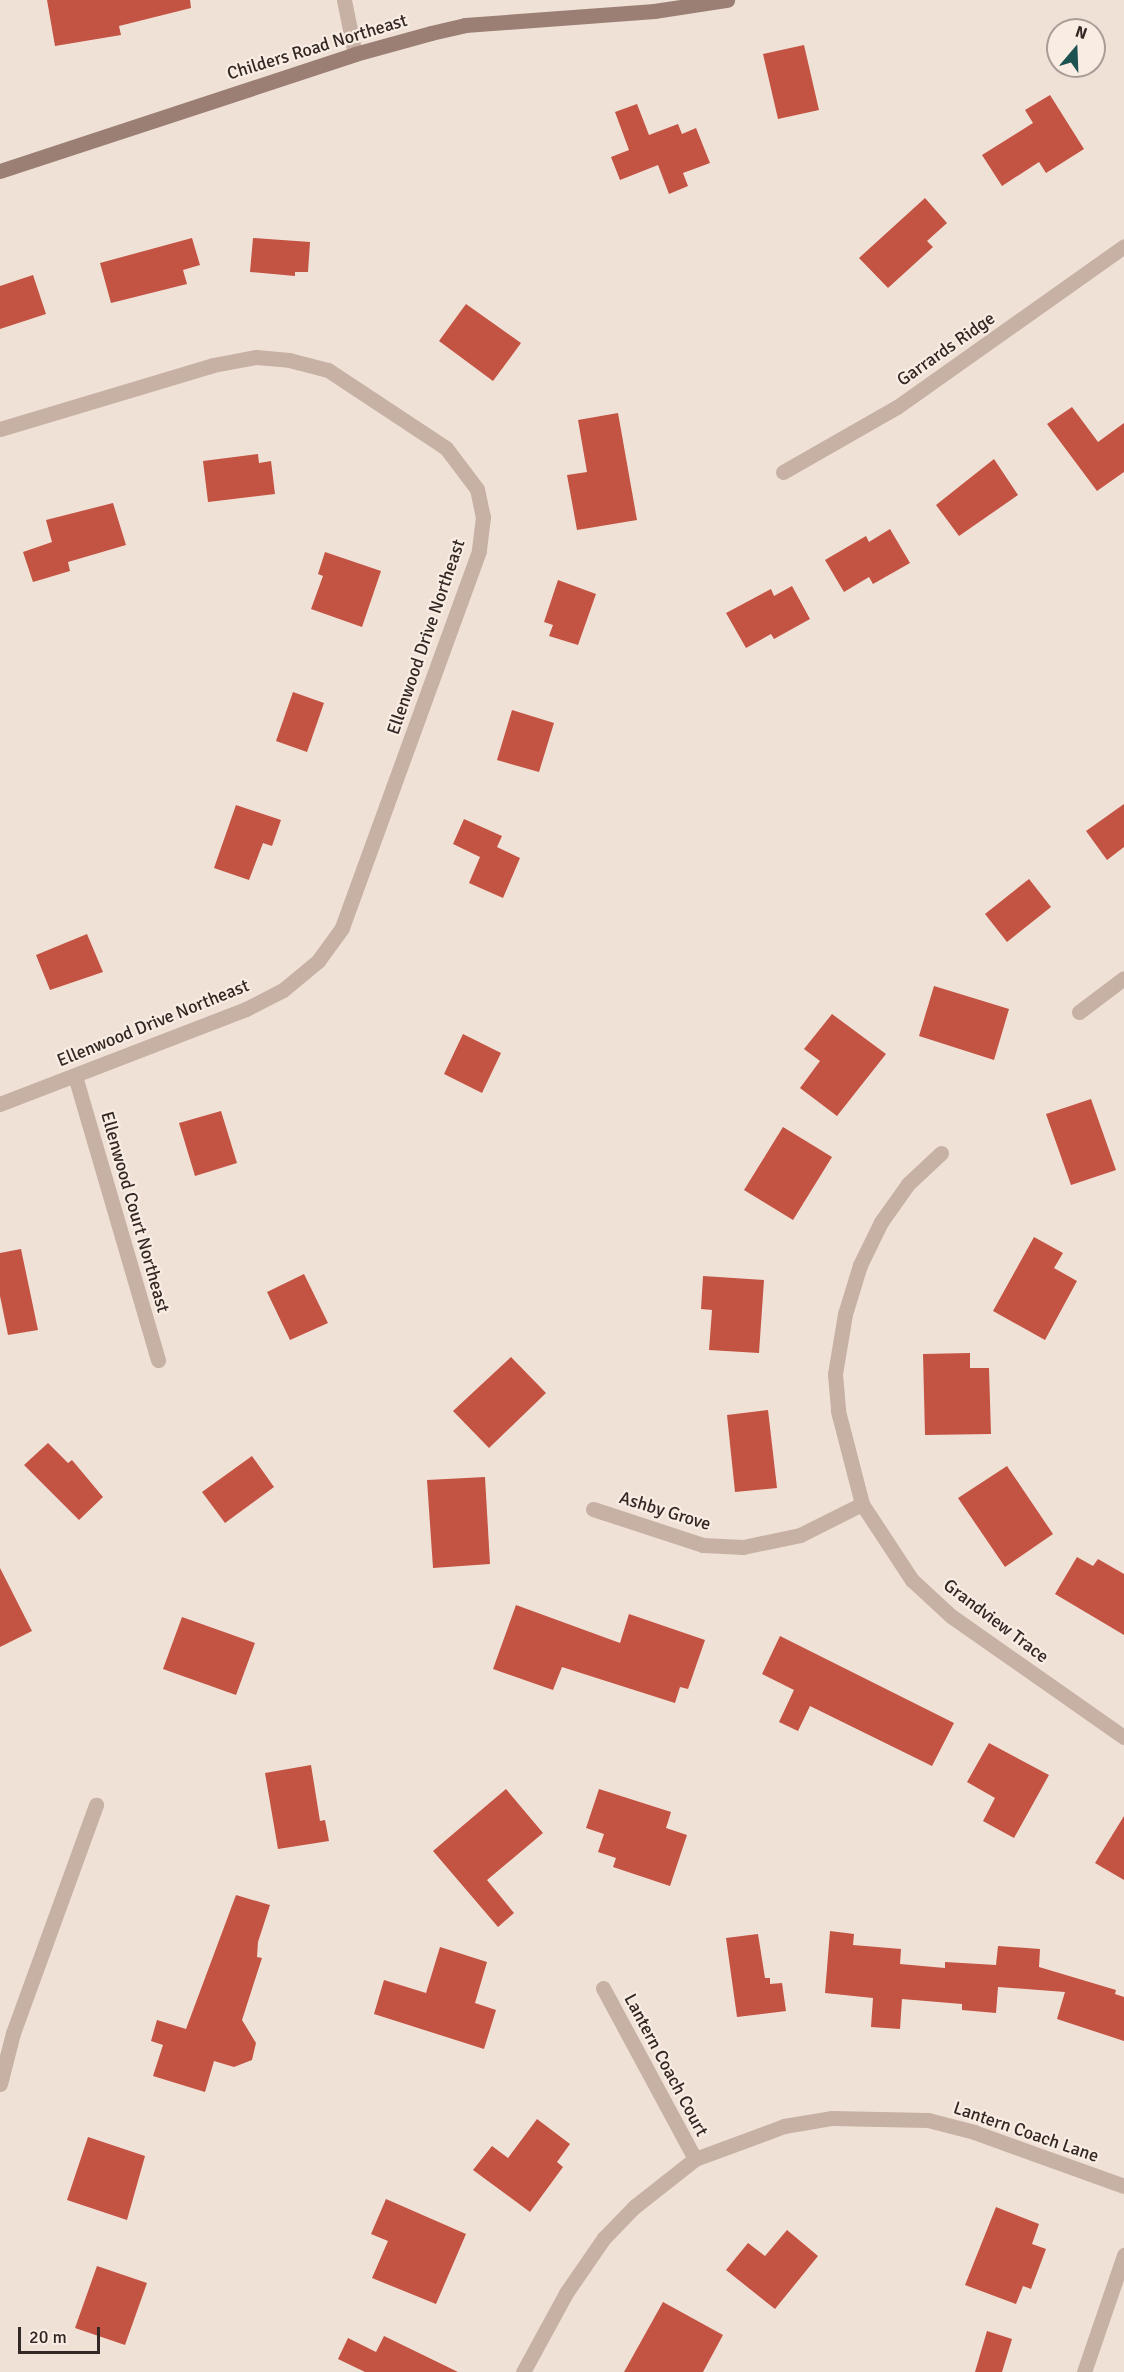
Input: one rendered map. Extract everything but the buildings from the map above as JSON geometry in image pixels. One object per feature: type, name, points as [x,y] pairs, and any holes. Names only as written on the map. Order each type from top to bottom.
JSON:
[{"type":"street","points":[[344,0],[355,54]]},
{"type":"street","name":"Childers Road Northeast","points":[[0,171],[355,54],[465,25],[654,11],[728,0]]},
{"type":"street","name":"Garrards Ridge","points":[[783,472],[897,407],[1124,246]]},
{"type":"street","name":"Ellenwood Drive Northeast","points":[[0,429],[213,365],[256,357],[289,360],[328,370],[446,448],[477,489],[483,517],[479,551],[342,927],[318,961],[283,990],[246,1009],[0,1104]]},
{"type":"street","points":[[1079,1011],[1124,978]]},
{"type":"street","name":"Ellenwood Court Northeast","points":[[75,1076],[158,1360]]},
{"type":"street","name":"Grandview Trace","points":[[941,1153],[908,1184],[881,1222],[860,1265],[845,1314],[835,1374],[845,1452],[862,1504],[912,1580],[951,1616],[1124,1737]]},
{"type":"street","name":"Ashby Grove","points":[[593,1509],[703,1545],[743,1547],[800,1535],[862,1504]]},
{"type":"street","points":[[0,2084],[13,2033],[96,1805]]},
{"type":"street","name":"Lantern Coach Court","points":[[603,1988],[695,2159]]},
{"type":"street","name":"Lantern Coach Lane","points":[[523,2372],[566,2293],[604,2238],[634,2207],[695,2159],[784,2126],[881,2116],[928,2120],[974,2132],[1124,2186]]},
{"type":"street","points":[[1084,2372],[1124,2255]]}]
